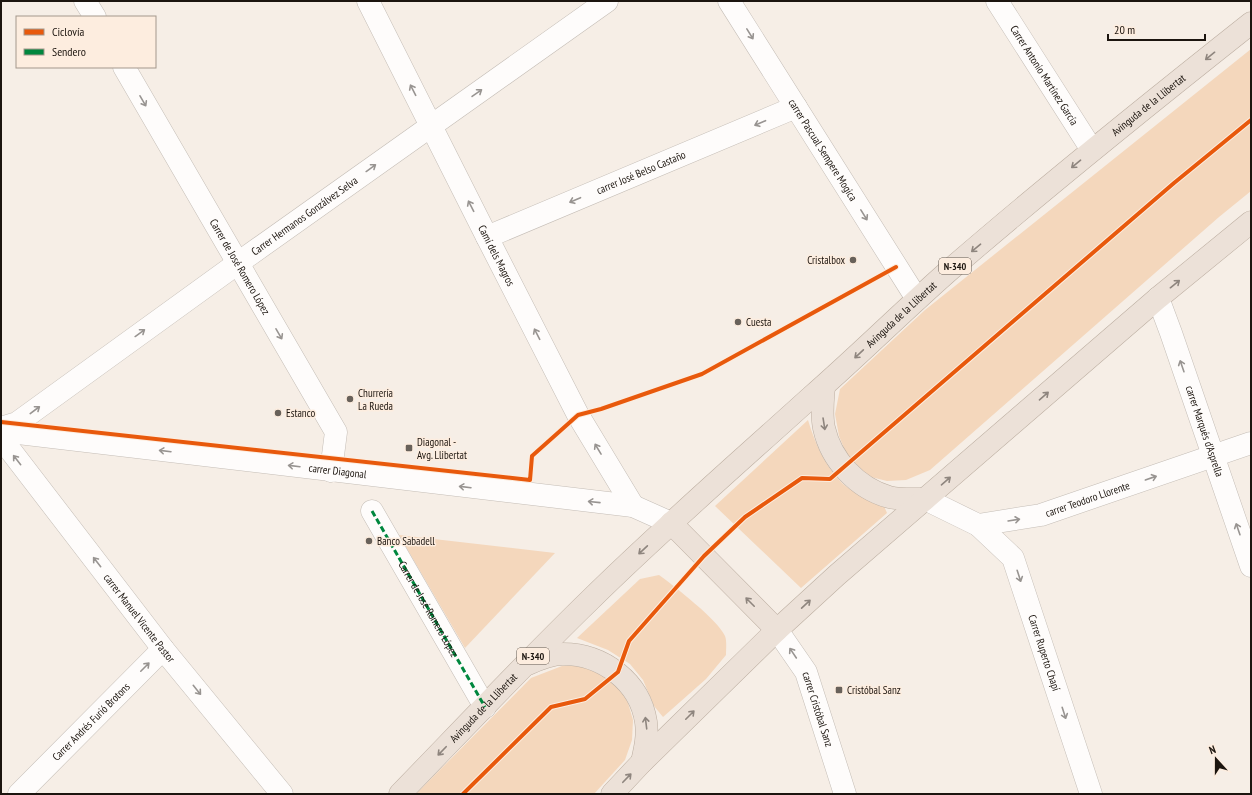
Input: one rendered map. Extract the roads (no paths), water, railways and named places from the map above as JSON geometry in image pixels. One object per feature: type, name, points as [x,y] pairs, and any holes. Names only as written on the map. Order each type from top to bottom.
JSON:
[{"type":"highway","name":"Avinguda de la Llibertat","points":[[400,794],[524,665],[590,600],[671,523],[824,386],[917,299],[1092,150],[1251,23]]},
{"type":"highway","points":[[612,794],[642,762],[777,630],[837,575],[1158,298],[1251,222]]},
{"type":"highway","points":[[824,386],[822,407],[824,428],[831,448],[843,466],[856,480],[888,497],[906,500],[925,499]]},
{"type":"highway","points":[[671,523],[777,630]]},
{"type":"highway","points":[[524,665],[542,657],[562,654],[582,655],[601,661],[618,672],[632,687],[641,704],[646,723],[647,736],[647,743],[642,762]]},
{"type":"street","points":[[85,1],[93,16]]},
{"type":"street","name":"Camí dels Magros","points":[[368,1],[578,415],[633,506]]},
{"type":"street","name":"Carrer Hermanos Gonzálvez Selva","points":[[1,430],[17,423],[431,125],[608,1]]},
{"type":"street","name":"carrer Pascual Sempere Mogica","points":[[729,1],[917,299]]},
{"type":"street","name":"Carrer Antonio Martínez García","points":[[997,1],[1092,150]]},
{"type":"street","name":"Carrer de José Romero López","points":[[125,68],[336,432],[332,471]]},
{"type":"street","name":"carrer José Belso Castaño","points":[[487,237],[796,107]]},
{"type":"street","name":"carrer Marqués d'Asprella","points":[[1158,298],[1251,566]]},
{"type":"street","name":"carrer Diagonal","points":[[1,430],[633,506],[671,523]]},
{"type":"street","name":"carrer Manuel Vicente Pastor","points":[[1,438],[163,649],[282,794]]},
{"type":"street","name":"carrer Teodoro Llorente","points":[[978,525],[1041,516],[1251,443]]},
{"type":"street","points":[[925,499],[978,525]]},
{"type":"street","name":"Carrer de José Romero López","points":[[372,511],[485,707]]},
{"type":"street","name":"Carrer Ruperto Chapí","points":[[978,525],[1013,558],[1091,794]]},
{"type":"street","name":"carrer Cristóbal Sanz","points":[[777,630],[806,672],[845,794]]},
{"type":"street","name":"Carrer Andrés Furió Brotons","points":[[19,794],[163,649]]},
{"type":"place","name":"Cristalbox","points":[[853,260]]},
{"type":"place","name":"Cuesta","points":[[738,322]]},
{"type":"place","name":"Churrería La Rueda","points":[[350,399]]},
{"type":"place","name":"Estanco","points":[[278,413]]},
{"type":"place","name":"Diagonal - Avg. Llibertat","points":[[409,448]]},
{"type":"place","name":"Banco Sabadell","points":[[369,541]]},
{"type":"place","name":"Cristóbal Sanz","points":[[839,690]]}]
